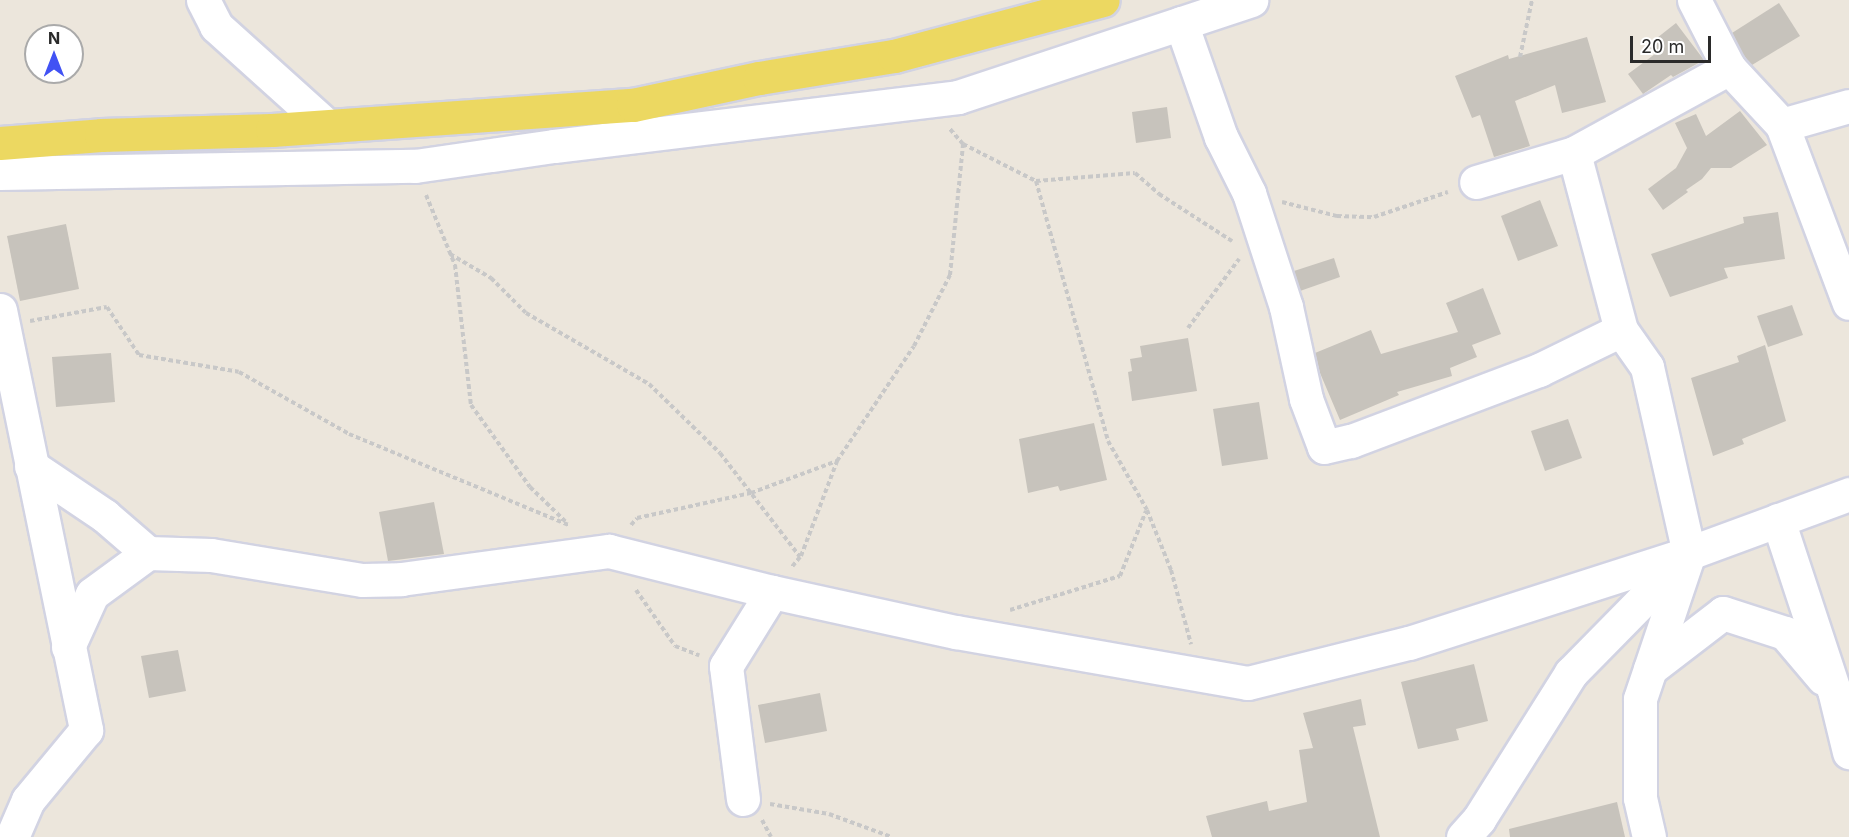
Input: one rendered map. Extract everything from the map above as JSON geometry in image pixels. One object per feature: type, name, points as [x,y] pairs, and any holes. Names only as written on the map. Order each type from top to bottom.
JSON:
[{"type":"main road","points":[[0,143],[101,135],[327,126],[633,105],[759,78],[894,56],[1103,0]]},
{"type":"street","points":[[0,173],[415,166],[554,146],[958,98],[1251,0]]},
{"type":"street","points":[[1694,0],[1730,68],[1782,125],[1849,303]]},
{"type":"street","points":[[212,9],[327,126]]},
{"type":"street","points":[[1181,23],[1221,137],[1249,193],[1253,239],[1286,307],[1306,399],[1324,447],[1351,441],[1539,370],[1621,330]]},
{"type":"street","points":[[1476,182],[1574,153],[1730,68]]},
{"type":"street","points":[[1782,125],[1849,106]]},
{"type":"street","points":[[1574,153],[1621,330],[1647,366],[1689,553],[1640,699],[1640,798],[1649,837]]},
{"type":"street","points":[[2,318],[86,730],[28,800],[12,837]]},
{"type":"street","points":[[31,466],[105,516],[148,553]]},
{"type":"street","points":[[68,647],[92,594],[148,553],[211,555],[362,580],[401,579],[609,550],[772,592],[956,632],[1248,683],[1408,643],[1689,553],[1849,494]]},
{"type":"street","points":[[1778,520],[1834,690],[1849,752]]},
{"type":"street","points":[[1463,837],[1479,819],[1570,673],[1689,553]]},
{"type":"street","points":[[743,799],[726,666],[772,592]]},
{"type":"street","points":[[1650,669],[1723,613],[1785,633],[1834,690]]},
{"type":"path","points":[[1520,57],[1532,0]]},
{"type":"path","points":[[926,102],[963,144],[1036,181],[1135,173],[1159,194],[1253,239],[1188,328]]},
{"type":"path","points":[[772,592],[800,557],[837,461],[914,346],[950,275],[963,144]]},
{"type":"path","points":[[415,166],[455,265],[471,405],[531,487],[567,523]]},
{"type":"path","points":[[1036,181],[1108,441],[1147,510],[1171,570],[1200,674]]},
{"type":"path","points":[[1249,193],[1337,216],[1374,217],[1476,182]]},
{"type":"path","points":[[450,254],[491,278],[526,313],[649,384],[720,453],[800,557]]},
{"type":"path","points":[[2,318],[107,307],[139,355],[239,372],[349,434],[567,523],[609,550],[638,518],[751,493],[837,461]]},
{"type":"path","points":[[1008,611],[1120,576],[1147,510]]},
{"type":"path","points":[[635,589],[675,646],[726,666]]},
{"type":"path","points":[[743,799],[829,814],[892,837]]},
{"type":"building","points":[[1779,3],[1800,36],[1752,65],[1744,57],[1732,33]]},
{"type":"building","points":[[1676,23],[1704,60],[1673,77],[1671,75],[1643,94],[1628,74],[1655,54],[1648,45]]},
{"type":"building","points":[[1587,37],[1606,102],[1562,113],[1555,85],[1515,101],[1530,146],[1494,157],[1480,115],[1472,118],[1455,76],[1508,55],[1509,59]]},
{"type":"building","points":[[1167,107],[1171,138],[1136,143],[1132,112]]},
{"type":"building","points":[[1740,111],[1767,145],[1731,168],[1711,168],[1702,179],[1686,190],[1688,192],[1663,210],[1648,189],[1676,168],[1687,148],[1675,123],[1696,114],[1706,136]]},
{"type":"building","points":[[1540,200],[1558,246],[1518,261],[1501,216]]},
{"type":"building","points":[[1778,212],[1785,259],[1724,268],[1728,278],[1670,297],[1651,254],[1744,223],[1743,217]]},
{"type":"building","points":[[66,224],[79,289],[20,301],[7,236]]},
{"type":"building","points":[[1334,258],[1340,277],[1300,291],[1294,271]]},
{"type":"building","points":[[1483,288],[1501,334],[1472,345],[1477,357],[1450,368],[1452,376],[1397,392],[1399,395],[1340,420],[1320,373],[1315,353],[1371,330],[1381,354],[1458,332],[1446,303]]},
{"type":"building","points":[[1792,305],[1803,335],[1768,347],[1757,316]]},
{"type":"building","points":[[1188,338],[1197,391],[1132,401],[1128,372],[1132,371],[1130,359],[1142,357],[1140,346]]},
{"type":"building","points":[[1765,345],[1786,421],[1742,439],[1744,444],[1713,456],[1691,378],[1739,362],[1737,356]]},
{"type":"building","points":[[111,353],[115,402],[56,407],[52,357]]},
{"type":"building","points":[[1259,402],[1268,459],[1222,466],[1213,409]]},
{"type":"building","points":[[1568,419],[1582,458],[1545,471],[1531,431]]},
{"type":"building","points":[[1094,423],[1107,480],[1060,491],[1058,486],[1028,493],[1019,439]]},
{"type":"building","points":[[434,502],[444,554],[388,561],[379,512]]},
{"type":"building","points":[[178,650],[186,691],[149,698],[141,656]]},
{"type":"building","points":[[1474,664],[1488,721],[1456,729],[1459,740],[1418,749],[1401,682]]},
{"type":"building","points":[[820,693],[827,731],[765,743],[758,705]]},
{"type":"building","points":[[1361,699],[1366,725],[1353,727],[1380,837],[1212,837],[1206,816],[1267,801],[1269,811],[1307,802],[1299,750],[1313,748],[1303,713]]},
{"type":"building","points":[[1617,802],[1625,837],[1510,837],[1509,829]]}]
